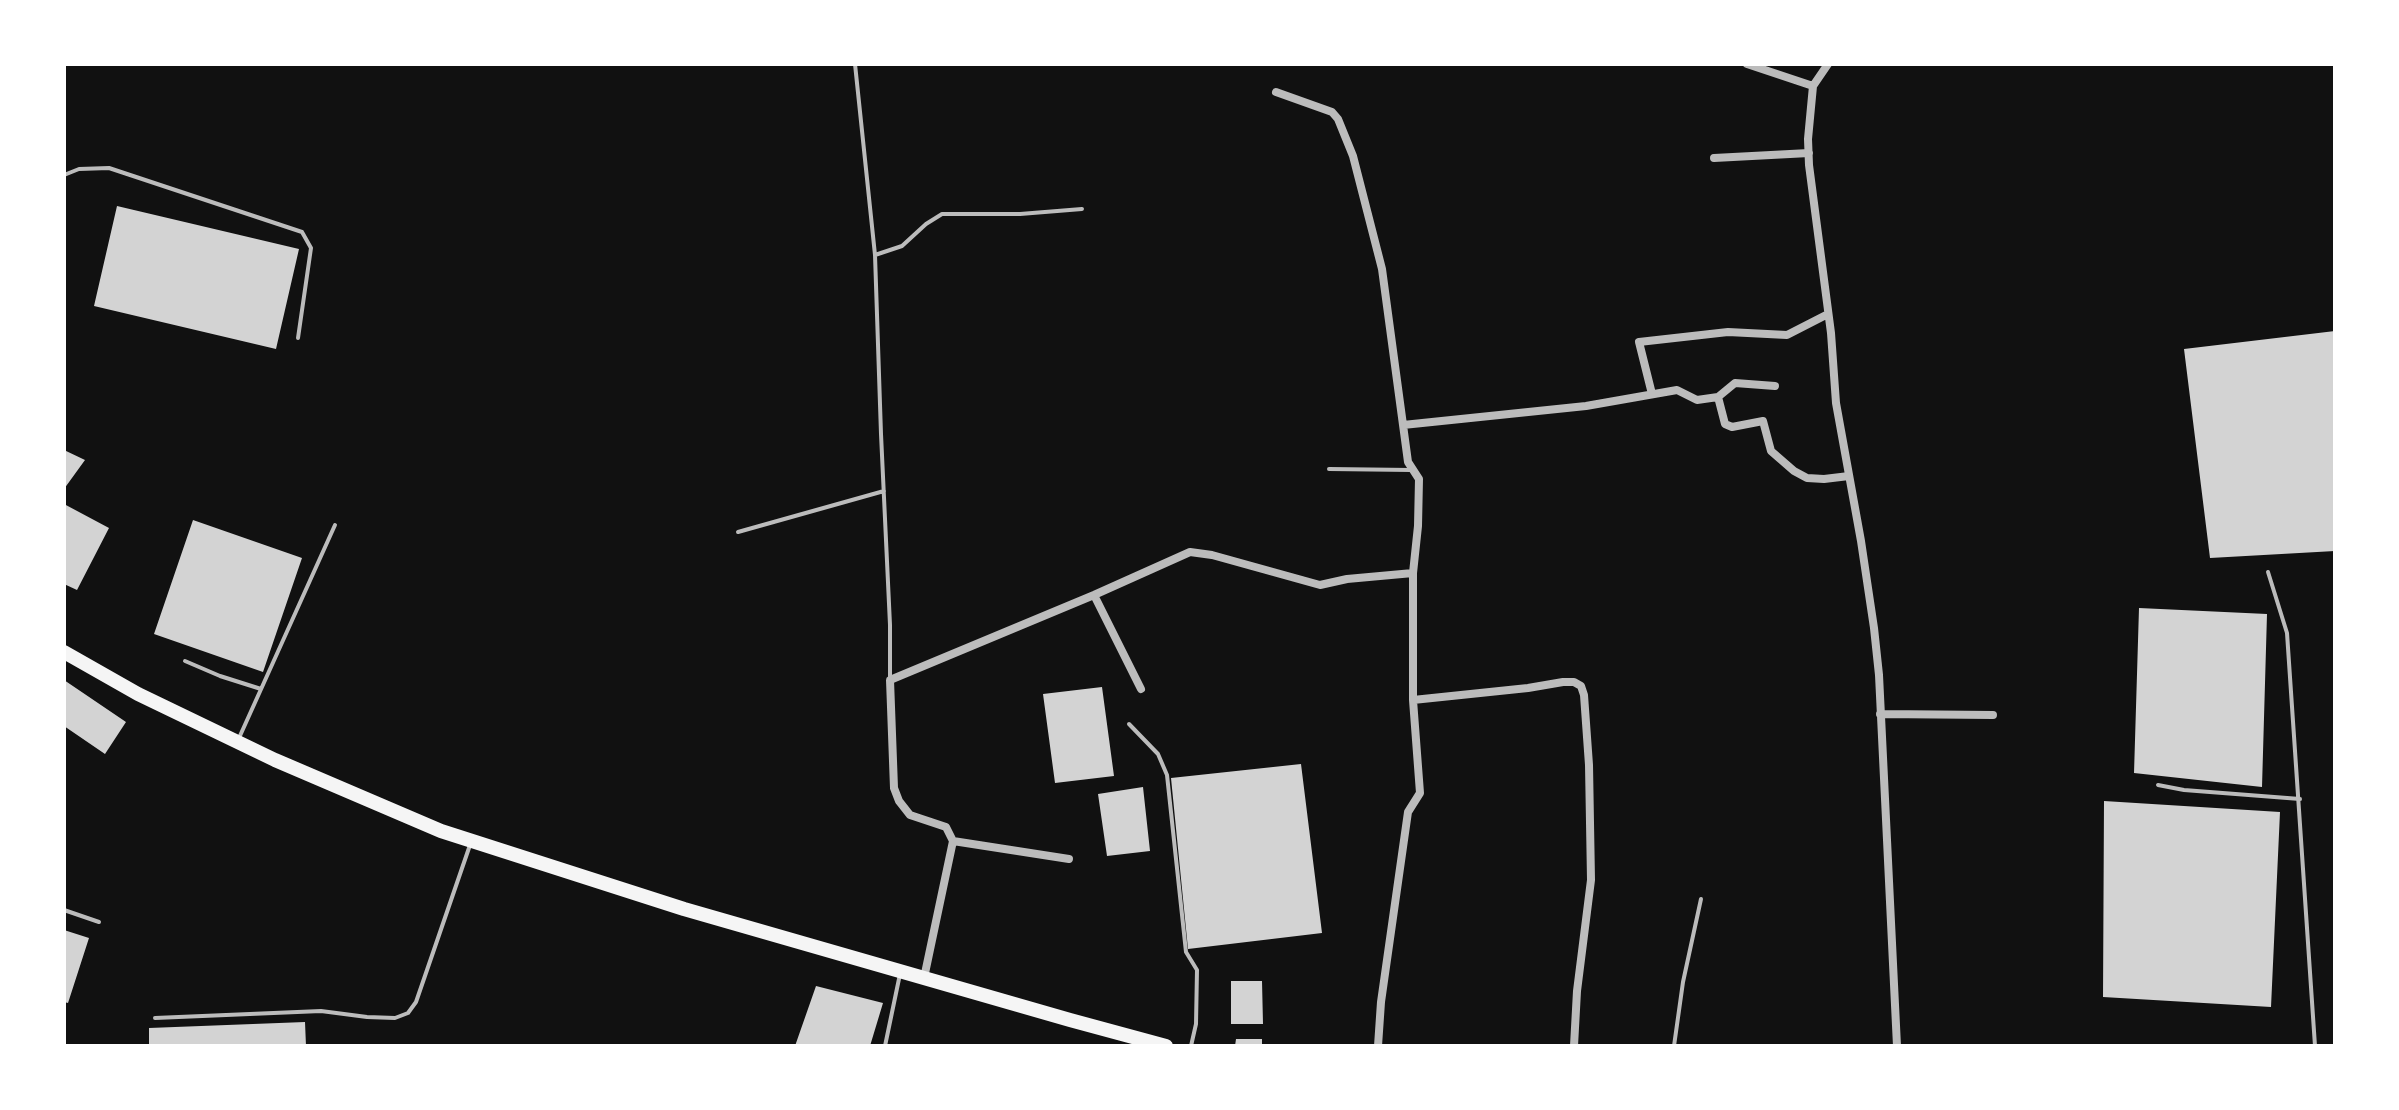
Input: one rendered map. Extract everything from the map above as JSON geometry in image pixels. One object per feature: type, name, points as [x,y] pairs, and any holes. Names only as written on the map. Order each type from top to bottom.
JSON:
[{"type":"main road","points":[[64,652],[138,694],[275,760],[441,831],[671,905],[1166,1046]]},
{"type":"street","points":[[1747,64],[1813,86]]},
{"type":"street","points":[[1828,64],[1813,86],[1809,153],[1836,403],[1868,579],[1879,675],[1897,1046]]},
{"type":"street","points":[[1276,92],[1332,112],[1353,156],[1382,269],[1409,465],[1419,479],[1413,573],[1413,700],[1420,793],[1408,812],[1381,1002],[1378,1046]]},
{"type":"street","points":[[1714,158],[1809,153]]},
{"type":"street","points":[[1652,394],[1639,342],[1728,332],[1787,335],[1828,314]]},
{"type":"street","points":[[1403,425],[1586,406],[1677,390],[1697,400],[1718,397],[1735,383],[1775,386]]},
{"type":"street","points":[[1718,397],[1725,424],[1732,427],[1763,421],[1771,451],[1794,471],[1807,478],[1849,476]]},
{"type":"street","points":[[924,978],[953,841],[946,827],[910,815],[899,801],[894,788],[890,680],[1190,552],[1225,558],[1320,585],[1347,579],[1413,573]]},
{"type":"street","points":[[1094,595],[1141,689]]},
{"type":"street","points":[[1413,700],[1574,682],[1581,686],[1589,765],[1591,880],[1577,991],[1574,1046]]},
{"type":"street","points":[[1880,714],[1993,715]]},
{"type":"street","points":[[953,841],[1069,859]]},
{"type":"lane","points":[[855,64],[875,255],[890,680]]},
{"type":"lane","points":[[64,175],[79,169],[109,168],[302,232],[311,248],[298,338]]},
{"type":"lane","points":[[875,255],[902,246],[942,214],[1020,214],[1082,209]]},
{"type":"lane","points":[[1329,469],[1415,470]]},
{"type":"lane","points":[[738,532],[884,491]]},
{"type":"lane","points":[[238,741],[335,525]]},
{"type":"lane","points":[[2268,572],[2287,633],[2315,1046]]},
{"type":"lane","points":[[185,661],[262,690]]},
{"type":"lane","points":[[1129,724],[1158,754],[1167,775],[1186,952],[1197,970],[1196,1024],[1191,1046]]},
{"type":"lane","points":[[2158,785],[2184,790],[2300,799]]},
{"type":"lane","points":[[155,1018],[321,1011],[395,1018],[408,1013],[416,1002],[471,841]]},
{"type":"lane","points":[[1674,1046],[1683,982],[1701,899]]},
{"type":"lane","points":[[64,910],[99,922]]},
{"type":"lane","points":[[885,1046],[901,972]]},
{"type":"building","points":[[117,206],[299,249],[276,349],[94,306]]},
{"type":"building","points":[[2335,331],[2335,551],[2210,558],[2184,349]]},
{"type":"building","points":[[64,450],[85,460],[64,489]]},
{"type":"building","points":[[64,504],[109,528],[77,590],[64,584]]},
{"type":"building","points":[[193,520],[302,558],[263,672],[154,634]]},
{"type":"building","points":[[2139,608],[2267,614],[2262,787],[2134,773]]},
{"type":"building","points":[[64,680],[126,722],[105,754],[64,726]]},
{"type":"building","points":[[1102,687],[1114,776],[1055,783],[1043,694]]},
{"type":"building","points":[[1301,764],[1322,933],[1188,949],[1171,778]]},
{"type":"building","points":[[1143,787],[1150,851],[1107,856],[1098,794]]},
{"type":"building","points":[[2104,801],[2280,812],[2271,1007],[2103,997]]},
{"type":"building","points":[[64,930],[89,938],[68,1003],[64,1002]]},
{"type":"building","points":[[1231,981],[1262,981],[1263,1024],[1231,1024]]},
{"type":"building","points":[[816,986],[883,1003],[870,1046],[795,1046]]},
{"type":"building","points":[[305,1022],[306,1046],[149,1046],[149,1028]]},
{"type":"building","points":[[1236,1039],[1262,1039],[1262,1046],[1235,1046]]}]
